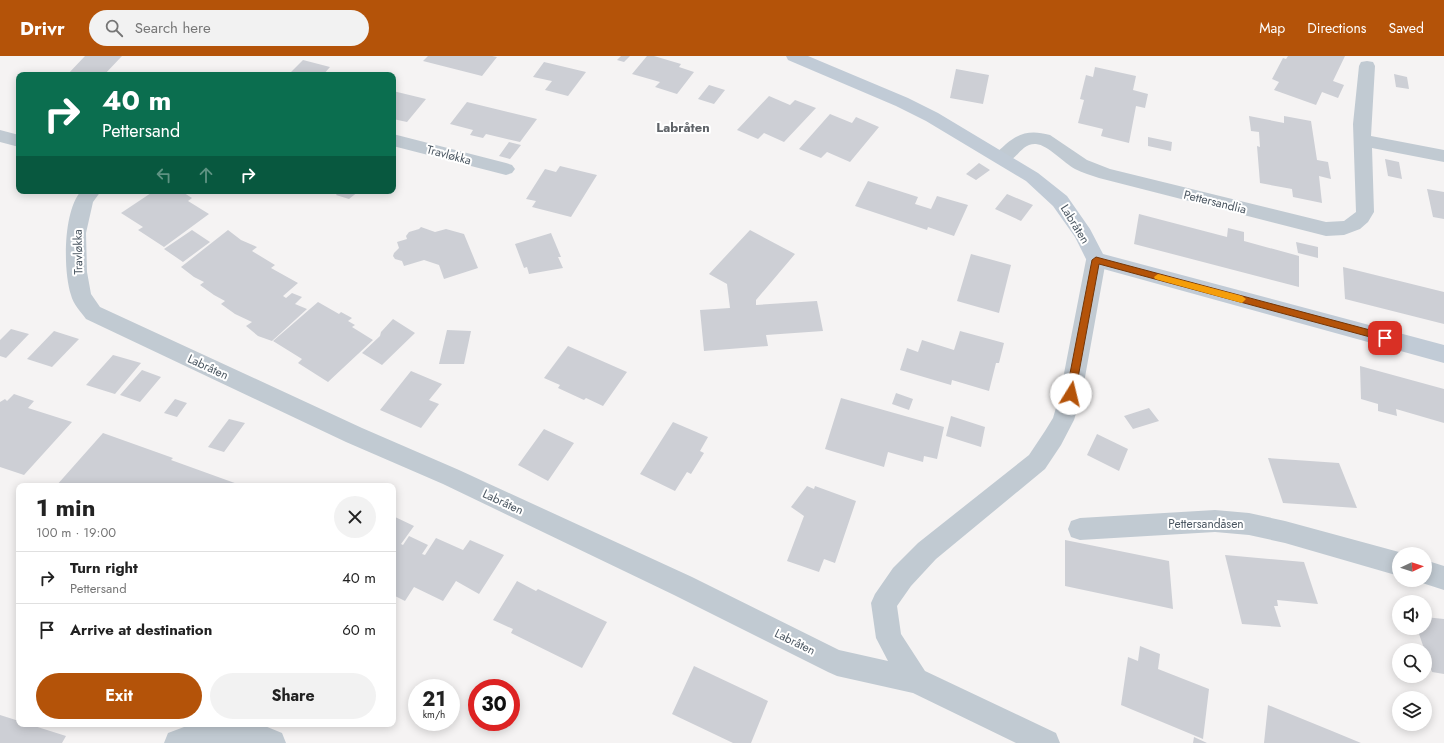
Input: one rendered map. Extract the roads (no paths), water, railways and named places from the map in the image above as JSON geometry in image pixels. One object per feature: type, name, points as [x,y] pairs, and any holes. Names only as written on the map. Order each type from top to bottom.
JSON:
[{"type":"street","name":"Labråten","points":[[794,56],[902,102],[932,117],[1032,177],[1060,201],[1083,234],[1096,260]]},
{"type":"street","name":"Pettersandlia","points":[[1002,158],[1021,141],[1027,138],[1044,139],[1081,164],[1105,174],[1326,229],[1341,229],[1352,226],[1361,220],[1365,212],[1362,124],[1368,66]]},
{"type":"street","points":[[0,136],[16,140]]},
{"type":"street","points":[[1363,140],[1442,156]]},
{"type":"street","name":"Travløkka","points":[[396,141],[506,170]]},
{"type":"street","name":"Travløkka","points":[[89,194],[84,200],[76,233],[77,272],[81,296],[93,313]]},
{"type":"street","points":[[916,680],[889,638],[884,603],[902,577],[927,551],[1037,462],[1053,438],[1063,420],[1071,394],[1096,260],[1444,354]]},
{"type":"street","name":"Labråten","points":[[93,313],[354,435],[451,477],[676,582],[837,663],[916,680],[1046,743]]},
{"type":"street","name":"Pettersandåsen","points":[[1080,528],[1214,522],[1250,524],[1392,562]]},
{"type":"street","points":[[1432,574],[1444,578]]},
{"type":"street","points":[[178,743],[211,731],[258,737],[272,743]]},
{"type":"district","name":"Labråten","points":[[683,127]]}]
